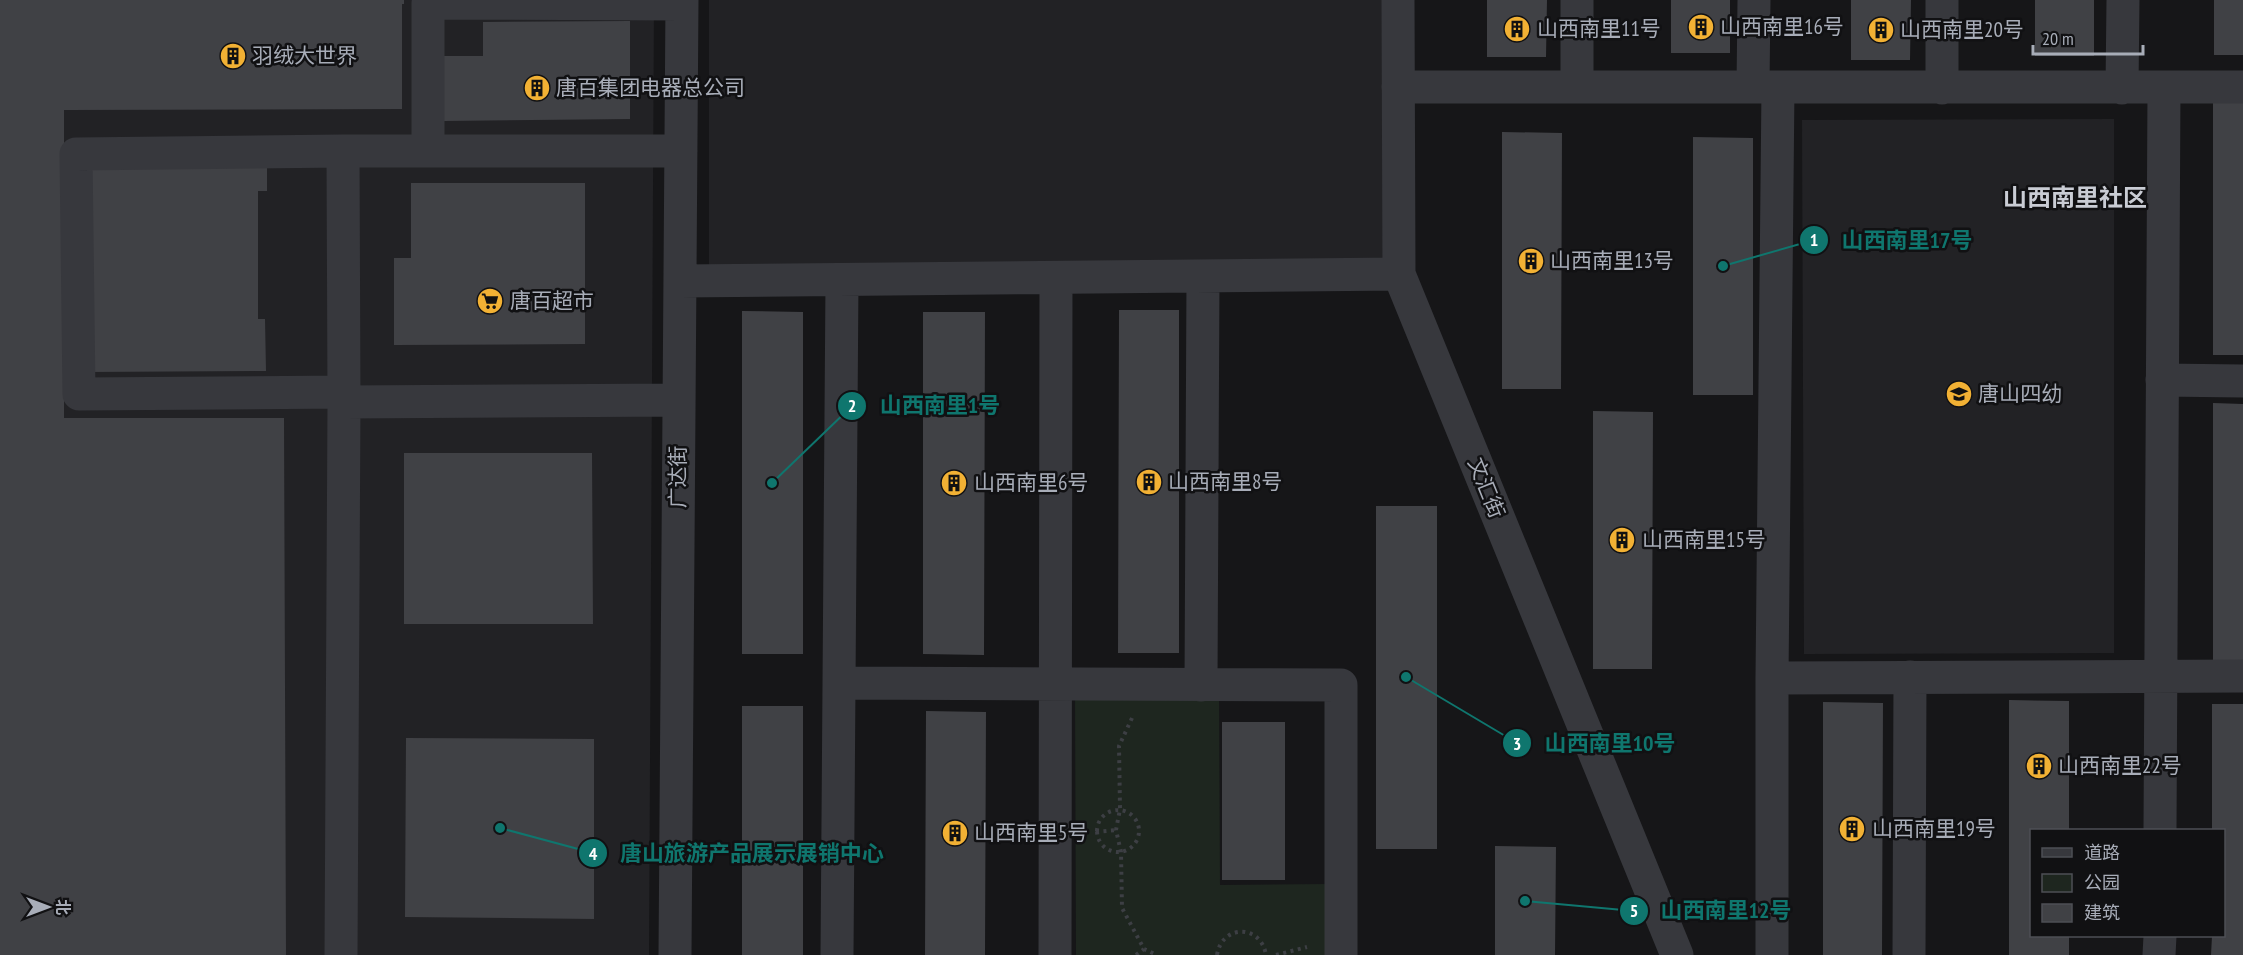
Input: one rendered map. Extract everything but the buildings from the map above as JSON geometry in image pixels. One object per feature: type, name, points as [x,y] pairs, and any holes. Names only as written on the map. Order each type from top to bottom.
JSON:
[{"type":"street","name":"文汇街","points":[[1398,0],[1399,274],[1677,955]]},
{"type":"street","points":[[1577,0],[1577,87]]},
{"type":"street","points":[[1754,0],[1766,87],[1772,678],[1772,955]]},
{"type":"street","points":[[1942,0],[1942,88]]},
{"type":"street","points":[[2122,88],[2123,0]]},
{"type":"street","points":[[428,151],[428,3],[682,2]]},
{"type":"street","name":"广达街","points":[[675,955],[682,2]]},
{"type":"street","points":[[1398,87],[2243,87]]},
{"type":"street","points":[[2160,829],[2163,88]]},
{"type":"street","points":[[679,400],[79,394],[76,154],[681,151]]},
{"type":"street","points":[[341,955],[343,152]]},
{"type":"street","points":[[680,280],[1399,274]]},
{"type":"street","points":[[1201,684],[1203,276]]},
{"type":"street","points":[[1055,955],[1056,278]]},
{"type":"street","points":[[837,955],[842,280]]},
{"type":"street","points":[[2162,380],[2243,381]]},
{"type":"street","points":[[1772,678],[2243,676]]},
{"type":"street","points":[[1909,955],[1910,678]]},
{"type":"street","points":[[839,683],[1341,685],[1341,955]]},
{"type":"street","points":[[2159,955],[2160,937]]},
{"type":"path","points":[[1156,955],[1144,949],[1122,908],[1121,852],[1116,830],[1120,809],[1119,746],[1135,712],[1162,684]]},
{"type":"path","points":[[1120,809],[1133,815],[1139,827],[1139,833],[1133,845],[1121,852],[1107,849],[1097,832],[1101,817],[1120,809]]},
{"type":"path","points":[[1217,955],[1226,938],[1241,932],[1256,936],[1262,942],[1266,955]]},
{"type":"path","points":[[1136,955],[1144,949]]},
{"type":"shaded area","points":[[0,0],[654,0],[649,955],[0,955]]},
{"type":"shaded area","points":[[709,0],[1385,0],[1386,267],[709,268]]},
{"type":"shaded area","name":"唐山四幼","points":[[2114,119],[2114,653],[1804,654],[1802,120]]},
{"type":"green space","points":[[1219,691],[1220,885],[1329,884],[1329,955],[1076,955],[1075,692]]},
{"type":"place","name":"山西南里16号","points":[[1701,27]]},
{"type":"place","name":"山西南里11号","points":[[1517,29]]},
{"type":"place","name":"山西南里20号","points":[[1881,30]]},
{"type":"place","name":"羽绒大世界","points":[[233,56]]},
{"type":"place","name":"唐百集团电器总公司","points":[[537,88]]},
{"type":"place","name":"山西南里13号","points":[[1531,261]]},
{"type":"place","name":"山西南里17号","points":[[1723,266]]},
{"type":"place","name":"唐百超市","points":[[490,301]]},
{"type":"place","name":"唐山四幼","points":[[1959,394]]},
{"type":"place","name":"山西南里8号","points":[[1149,482]]},
{"type":"place","name":"山西南里1号","points":[[772,483]]},
{"type":"place","name":"山西南里6号","points":[[954,483]]},
{"type":"place","name":"山西南里15号","points":[[1622,540]]},
{"type":"place","name":"山西南里10号","points":[[1406,677]]},
{"type":"place","name":"山西南里22号","points":[[2039,766]]},
{"type":"place","name":"唐山旅游产品展示展销中心","points":[[500,828]]},
{"type":"place","name":"山西南里19号","points":[[1852,829]]},
{"type":"place","name":"山西南里5号","points":[[955,833]]},
{"type":"place","name":"山西南里12号","points":[[1525,901]]},
{"type":"district","name":"山西南里社区","points":[[2075,198]]}]
